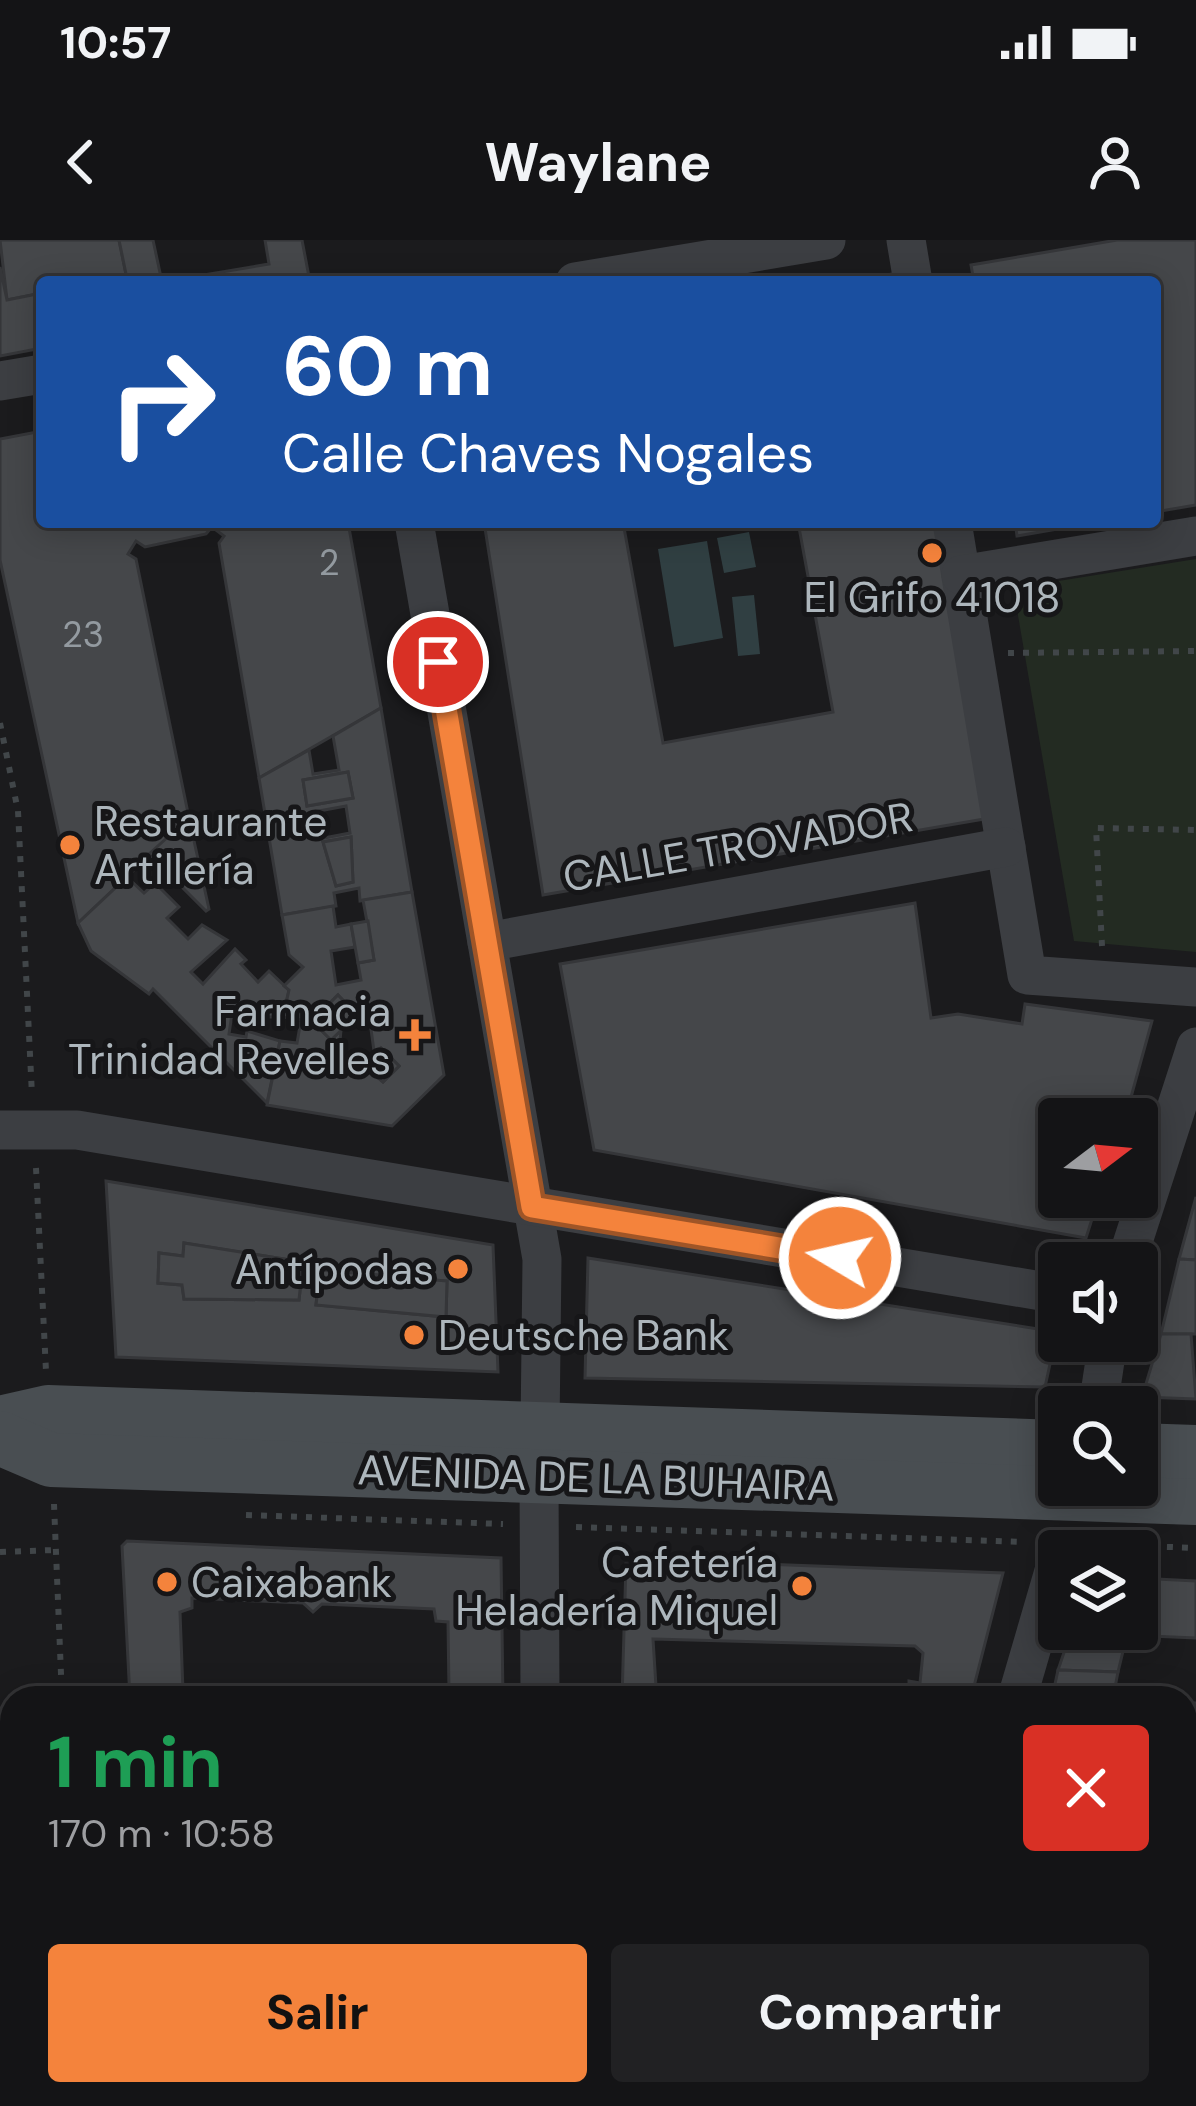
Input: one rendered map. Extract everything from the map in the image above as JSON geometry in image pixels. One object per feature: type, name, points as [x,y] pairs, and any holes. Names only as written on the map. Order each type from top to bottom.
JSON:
[{"type":"main road","name":"AVENIDA DE LA BUHAIRA","points":[[0,1423],[49,1412],[533,1477]]},
{"type":"main road","name":"AVENIDA DE LA BUHAIRA","points":[[0,1438],[51,1460],[533,1477],[1061,1517],[1196,1498]]},
{"type":"main road","points":[[1158,1451],[1196,1452]]},
{"type":"street","points":[[611,276],[826,240]]},
{"type":"street","points":[[906,240],[912,276]]},
{"type":"street","points":[[0,382],[36,375]]},
{"type":"street","points":[[415,528],[542,1259],[533,1477],[540,1686]]},
{"type":"street","points":[[953,528],[1027,975],[1196,987]]},
{"type":"street","points":[[961,575],[1196,536]]},
{"type":"street","name":"CALLE TROVADOR","points":[[487,942],[1006,848]]},
{"type":"street","points":[[1133,1242],[1196,1047]]},
{"type":"street","points":[[0,1130],[77,1130],[1038,1291]]},
{"type":"street","points":[[1020,1686],[1061,1517]]},
{"type":"path","points":[[975,657],[1024,651],[1196,651]]},
{"type":"path","points":[[0,723],[18,811],[32,1096]]},
{"type":"path","points":[[1102,980],[1096,828],[1196,830]]},
{"type":"path","points":[[36,1163],[47,1388]]},
{"type":"path","points":[[237,1514],[533,1477]]},
{"type":"path","points":[[52,1489],[61,1686]]},
{"type":"path","points":[[55,1507],[73,1508]]},
{"type":"path","points":[[559,1526],[1061,1517],[1196,1549]]},
{"type":"path","points":[[0,1552],[55,1550]]},
{"type":"shaded area","points":[[749,532],[756,567],[724,573],[717,538]]},
{"type":"shaded area","points":[[707,541],[723,638],[674,647],[658,549]]},
{"type":"shaded area","points":[[1196,559],[1196,952],[1074,941],[1015,598],[1021,587]]},
{"type":"shaded area","points":[[754,595],[760,654],[738,656],[732,597]]},
{"type":"building","points":[[0,240],[119,240],[126,276],[36,276],[36,294],[7,300]]},
{"type":"building","points":[[119,240],[153,240],[161,276],[126,276]]},
{"type":"building","points":[[265,240],[302,240],[309,276],[198,276],[269,264]]},
{"type":"building","points":[[1117,240],[1196,240],[1196,505],[1161,511],[1161,276],[973,276],[971,265]]},
{"type":"building","points":[[0,267],[7,300],[36,294],[36,349],[0,356]]},
{"type":"building","points":[[36,432],[36,528],[211,528],[206,534],[145,547],[136,541],[128,554],[136,559],[189,818],[78,923],[0,560],[0,439]]},
{"type":"building","points":[[213,528],[349,528],[381,708],[259,778],[219,543],[224,536]]},
{"type":"building","points":[[485,528],[624,528],[663,743],[833,712],[799,528],[937,528],[990,818],[543,895]]},
{"type":"building","points":[[1016,528],[1063,528],[1017,536]]},
{"type":"building","points":[[381,708],[412,892],[360,901],[359,888],[334,893],[336,906],[282,915],[259,778],[309,750],[313,774],[339,770],[333,736]],"holes":[[[348,772],[353,798],[307,806],[303,780]],[[346,806],[350,833],[324,838],[319,811]],[[351,837],[353,882],[336,886],[323,842]]]},
{"type":"building","points":[[348,772],[353,798],[307,806],[303,780]]},
{"type":"building","points":[[189,818],[209,909],[206,911],[149,854]]},
{"type":"building","points":[[351,837],[353,882],[336,886],[323,842]]},
{"type":"building","points":[[127,877],[144,893],[155,883],[179,907],[167,918],[188,939],[202,925],[227,940],[191,972],[203,984],[235,949],[246,960],[241,964],[258,982],[269,971],[289,990],[283,1017],[250,1017],[251,1010],[233,1007],[229,1034],[246,1037],[247,1031],[280,1041],[267,1103],[153,989],[149,994],[91,951],[78,923]]},
{"type":"building","points":[[412,892],[444,1075],[392,1126],[267,1105],[280,1041],[297,1043],[301,1020],[283,1017],[289,990],[284,986],[303,967],[289,955],[282,915],[333,906],[336,927],[351,924],[355,947],[331,951],[336,985],[361,980],[358,963],[374,960],[363,900]],"holes":[[[338,995],[357,1015],[347,1024],[370,1022],[374,1051],[381,1048],[399,1066],[383,1082],[365,1066],[368,1057],[339,1052],[341,1030],[331,1040],[312,1021]]]},
{"type":"building","points":[[915,903],[931,1018],[958,1014],[1022,1024],[1025,1004],[1152,1021],[1131,1098],[1038,1098],[1038,1218],[1092,1218],[1086,1238],[594,1150],[560,964]]},
{"type":"building","points":[[368,921],[374,960],[358,963],[351,924]]},
{"type":"building","points":[[338,995],[357,1015],[331,1040],[312,1021]]},
{"type":"building","points":[[381,1048],[399,1066],[383,1082],[365,1066]]},
{"type":"building","points":[[106,1181],[493,1245],[498,1372],[116,1357]],"holes":[[[184,1243],[303,1262],[299,1300],[184,1299],[182,1285],[158,1283],[159,1253],[183,1256]],[[320,1270],[447,1281],[446,1317],[316,1305]]]},
{"type":"building","points":[[1196,1197],[1196,1260],[1179,1259]]},
{"type":"building","points":[[184,1243],[303,1262],[299,1300],[184,1299],[182,1285],[158,1283],[159,1253],[183,1256]]},
{"type":"building","points":[[588,1258],[1038,1329],[1038,1362],[1050,1362],[1045,1386],[1038,1387],[585,1378]]},
{"type":"building","points":[[1179,1259],[1196,1260],[1196,1334],[1161,1334]]},
{"type":"building","points":[[320,1270],[447,1281],[446,1317],[316,1305]]},
{"type":"building","points":[[1161,1334],[1191,1334],[1196,1399],[1158,1398],[1158,1386],[1145,1386],[1153,1362],[1158,1362]]},
{"type":"building","points":[[127,1541],[501,1558],[503,1686],[449,1686],[448,1622],[436,1621],[434,1609],[322,1604],[313,1612],[303,1603],[192,1598],[192,1608],[180,1612],[183,1686],[129,1686],[122,1546]]},
{"type":"building","points":[[669,1559],[705,1563],[710,1572],[733,1572],[735,1563],[1003,1573],[974,1686],[909,1686],[909,1681],[920,1683],[923,1653],[915,1646],[653,1639],[656,1686],[622,1686],[626,1564],[661,1566]]},
{"type":"building","points":[[1158,1579],[1196,1581],[1196,1638],[1158,1636]]},
{"type":"building","points":[[1065,1650],[1123,1650],[1118,1672],[1058,1670]]},
{"type":"building","points":[[1058,1670],[1118,1672],[1115,1686],[1055,1686]]},
{"type":"place","name":"El Grifo 41018","points":[[932,553]]},
{"type":"place","name":"Restaurante Artillería","points":[[70,845]]},
{"type":"place","name":"Farmacia Trinidad Revelles","points":[[415,1035]]},
{"type":"place","name":"Antípodas","points":[[458,1269]]},
{"type":"place","name":"Deutsche Bank","points":[[414,1335]]},
{"type":"place","name":"Caixabank","points":[[167,1582]]},
{"type":"place","name":"Cafetería Heladería Miquel","points":[[802,1586]]},
{"type":"route","points":[[438,662],[532,1207],[840,1258]]}]
